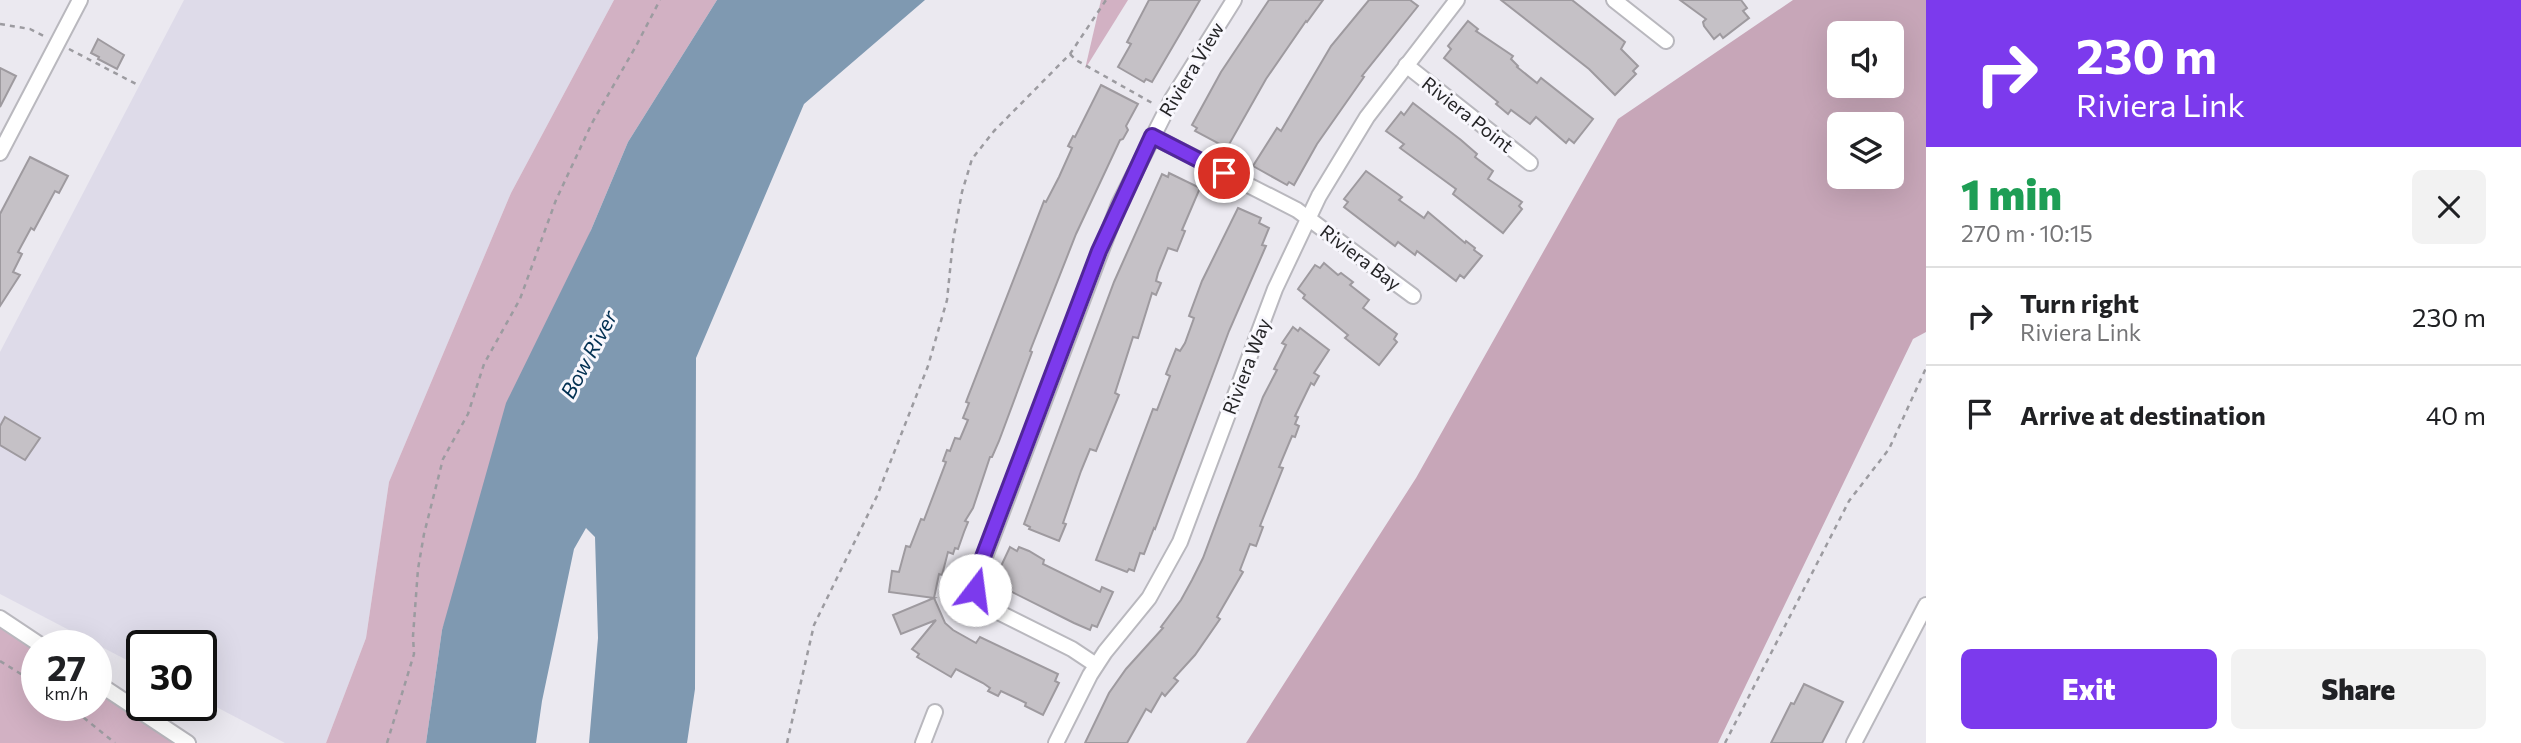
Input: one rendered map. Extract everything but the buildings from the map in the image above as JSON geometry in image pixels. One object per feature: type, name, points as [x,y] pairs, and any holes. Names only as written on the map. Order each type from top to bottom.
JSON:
[{"type":"street","points":[[1,147],[79,0]]},
{"type":"street","name":"Riviera View","points":[[1096,665],[1072,649],[982,604],[976,596],[975,583],[1099,251],[1152,136],[1190,67],[1234,0]]},
{"type":"street","name":"Riviera Way","points":[[1056,743],[1096,665],[1149,598],[1180,542],[1275,289],[1308,217],[1350,142],[1457,0]]},
{"type":"street","points":[[1614,0],[1666,41]]},
{"type":"street","name":"Riviera Point","points":[[1406,65],[1530,163]]},
{"type":"street","name":"Riviera Bay","points":[[1152,136],[1308,217],[1413,296]]},
{"type":"street","points":[[1854,743],[1926,605]]},
{"type":"street","points":[[0,618],[21,632]]},
{"type":"street","points":[[112,693],[188,743]]},
{"type":"street","points":[[923,743],[935,712]]},
{"type":"path","points":[[387,743],[414,654],[418,569],[443,459],[468,414],[484,364],[520,299],[556,200],[592,123],[660,0]]},
{"type":"path","points":[[787,743],[814,625],[877,496],[931,356],[947,300],[953,241],[965,176],[981,146],[1070,54],[1106,0]]},
{"type":"path","points":[[0,24],[30,29],[50,40]]},
{"type":"path","points":[[64,47],[138,85]]},
{"type":"path","points":[[1070,54],[1076,60],[1155,104]]},
{"type":"path","points":[[1725,743],[1849,501],[1889,449],[1926,368]]},
{"type":"path","points":[[0,661],[21,674]]},
{"type":"path","points":[[88,721],[115,743]]},
{"type":"shaded area","points":[[184,0],[614,0],[511,193],[389,482],[366,638],[326,743],[285,743],[217,707],[217,630],[126,630],[126,660],[112,652],[112,630],[69,630],[0,594],[0,352]]},
{"type":"shaded area","points":[[614,0],[717,0],[628,142],[591,230],[442,630],[426,743],[326,743],[366,638],[389,482],[511,193]]},
{"type":"shaded area","points":[[1101,0],[1128,0],[1085,69]]},
{"type":"shaded area","points":[[1793,0],[1926,0],[1926,332],[1913,339],[1718,743],[1246,743],[1416,478],[1618,119]]},
{"type":"shaded area","points":[[0,618],[21,634],[21,721],[112,721],[112,693],[126,702],[126,721],[155,721],[188,743],[0,743]]},
{"type":"water","name":"Bow River","points":[[717,0],[925,0],[804,104],[696,358],[695,689],[687,743],[589,743],[598,638],[595,537],[586,528],[574,549],[542,701],[536,743],[426,743],[442,630],[506,403],[591,230],[628,142]]},
{"type":"route","points":[[975,590],[978,570],[1099,251],[1152,136],[1224,173]]}]
